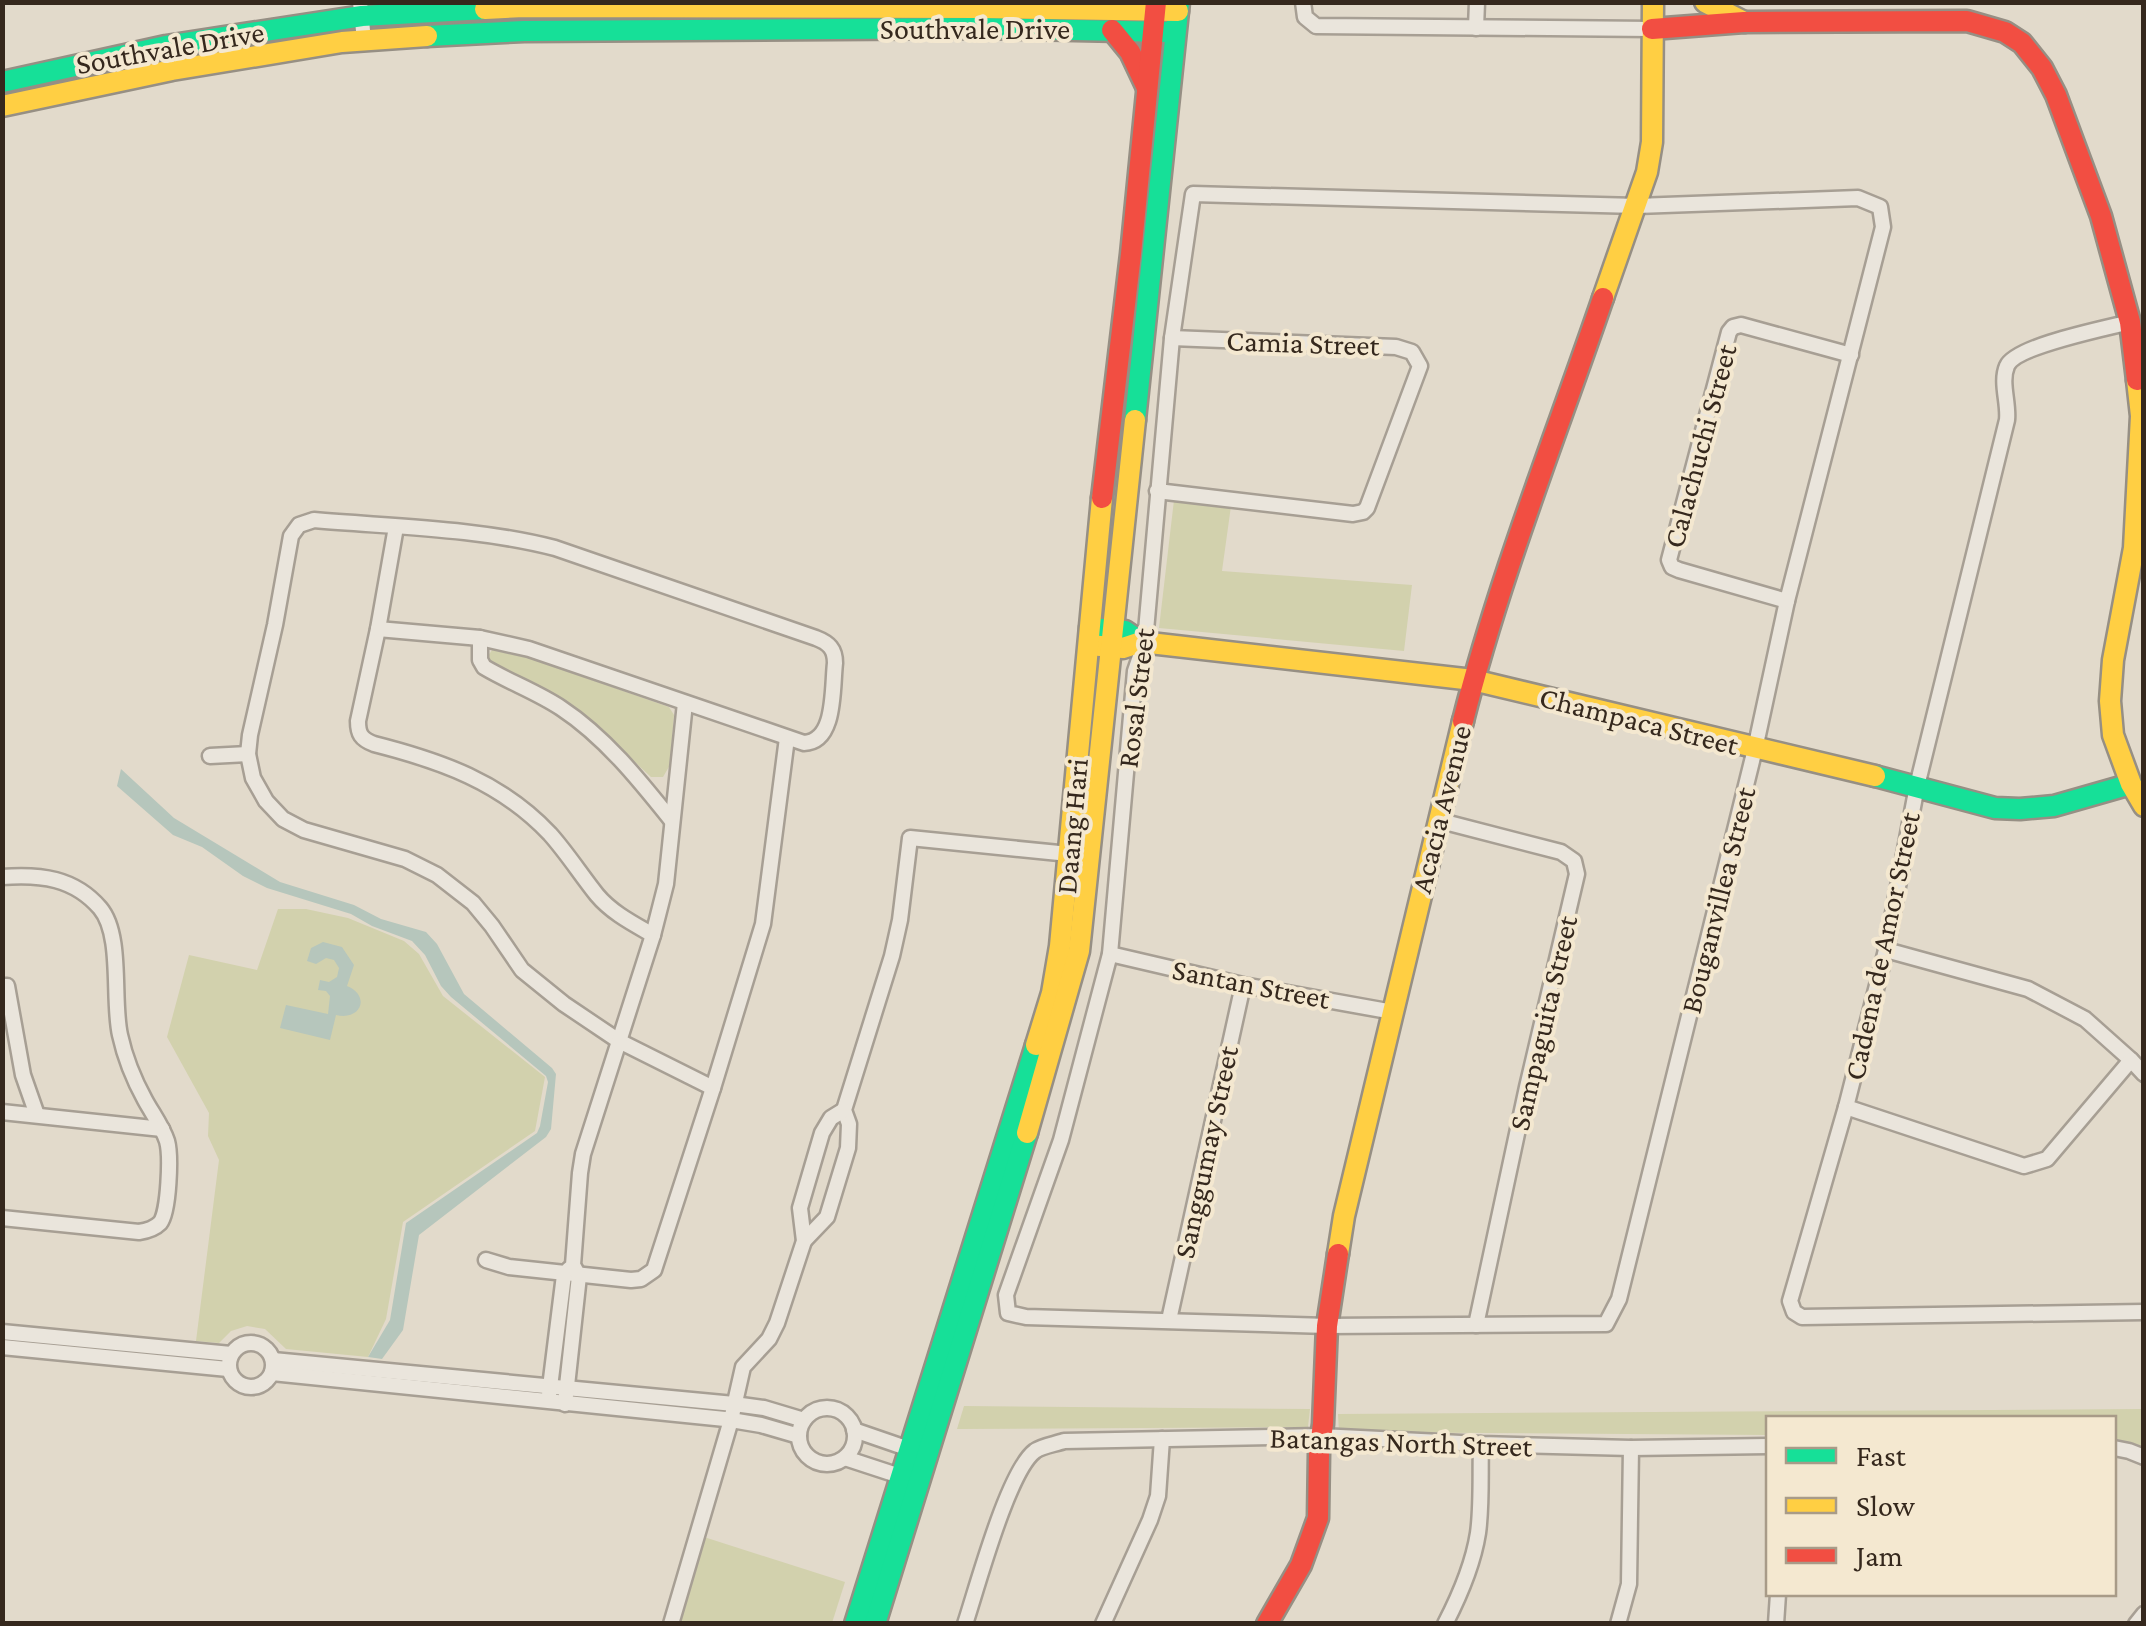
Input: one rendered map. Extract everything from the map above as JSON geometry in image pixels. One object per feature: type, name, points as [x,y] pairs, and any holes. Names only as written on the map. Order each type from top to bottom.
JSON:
[{"type":"street","points":[[1303,2],[1306,17],[1316,26],[1652,29],[1744,22],[1956,20],[1986,25],[2022,43],[2042,68],[2056,95],[2101,216],[2130,322],[2141,416],[2134,548],[2113,660],[2110,702],[2113,735],[2131,784],[2144,806]]},
{"type":"street","points":[[1476,28],[1477,2]]},
{"type":"street","name":"Acacia Avenue","points":[[1267,1624],[1302,1563],[1320,1506],[1327,1326],[1344,1216],[1473,680],[1647,172],[1652,142],[1652,2]]},
{"type":"street","points":[[1706,2],[1744,22]]},
{"type":"street","name":"Southvale Drive","points":[[2,82],[361,9],[1009,13],[1111,6],[1166,15]]},
{"type":"street","points":[[361,9],[364,40]]},
{"type":"street","points":[[338,11],[342,42]]},
{"type":"street","name":"Southvale Drive","points":[[2,106],[172,70],[342,42],[980,13]]},
{"type":"street","name":"Southvale Drive","points":[[1009,13],[1112,30],[1166,15]]},
{"type":"street","name":"Daang Hari","points":[[919,1452],[1052,993],[1148,90],[1166,15]]},
{"type":"street","name":"Daang Hari","points":[[855,1624],[910,1480],[1049,1064],[1075,967],[1127,640],[1166,15]]},
{"type":"street","points":[[1112,30],[1130,52],[1148,90]]},
{"type":"street","name":"Rosal Street","points":[[1327,1326],[1026,1317],[1008,1312],[1006,1295],[1060,1140],[1110,954],[1135,671],[1127,640],[1157,490],[1172,338],[1193,194],[1637,206]]},
{"type":"street","name":"Bouganvillea Street","points":[[1327,1326],[1606,1324],[1619,1299],[1755,749],[1787,601],[1882,227],[1880,207],[1858,198],[1637,206]]},
{"type":"street","name":"Cadena de Amor Street","points":[[2130,322],[2015,355],[2006,368],[2007,420],[1917,786],[1886,950],[1790,1301],[1794,1312],[1802,1317],[2144,1312]]},
{"type":"street","name":"Calachuchi Street","points":[[1787,601],[1672,566],[1669,560],[1733,326],[1740,324],[1850,355]]},
{"type":"street","name":"Camia Street","points":[[1157,490],[1353,514],[1363,512],[1368,508],[1420,366],[1412,352],[1396,347],[1172,338]]},
{"type":"street","points":[[378,629],[480,638],[530,649],[804,743],[813,743],[823,736],[828,724],[835,655],[825,642],[555,548],[487,534],[314,520],[294,530],[248,754],[253,778],[266,800],[283,819],[304,830],[405,858],[437,875],[474,903],[522,970],[564,1004],[619,1042],[713,1088]]},
{"type":"street","points":[[396,527],[358,720],[360,735],[365,741],[454,768],[520,807],[549,833],[599,897],[654,936]]},
{"type":"street","name":"Champaca Street","points":[[1089,637],[1473,680],[1995,808],[2054,806],[2131,784]]},
{"type":"street","points":[[480,638],[480,660],[484,667],[580,722],[644,785],[672,821]]},
{"type":"street","points":[[566,1396],[583,1154],[654,936],[666,884],[685,703]]},
{"type":"street","points":[[486,1260],[509,1267],[631,1280],[641,1279],[654,1270],[763,924],[787,738]]},
{"type":"street","points":[[210,756],[248,754]]},
{"type":"street","name":"Sampaguita Street","points":[[1437,820],[1560,852],[1574,862],[1577,874],[1476,1325]]},
{"type":"street","points":[[804,1241],[827,1217],[848,1148],[844,1110],[892,956],[910,838],[1069,854]]},
{"type":"street","points":[[2,877],[46,876],[68,882],[104,912],[114,950],[120,1035],[129,1066],[168,1143],[170,1161],[164,1215],[160,1224],[150,1230],[2,1218]]},
{"type":"street","points":[[1886,950],[2028,990],[2084,1020],[2144,1074]]},
{"type":"street","name":"Santan Street","points":[[1110,954],[1393,1012]]},
{"type":"street","name":"Sanggumay Street","points":[[1169,1320],[1244,984]]},
{"type":"street","points":[[2,986],[8,986],[23,1076],[37,1115]]},
{"type":"street","points":[[1846,1107],[2024,1166],[2047,1159],[2131,1060]]},
{"type":"street","points":[[670,1624],[743,1368],[769,1339],[777,1323],[804,1241],[800,1208],[822,1133],[831,1118],[844,1110]]},
{"type":"street","points":[[2,1112],[162,1130]]},
{"type":"street","points":[[829,1160],[834,1163],[838,1179],[832,1189],[820,1190],[815,1187],[811,1171],[818,1161],[829,1160]]},
{"type":"street","points":[[549,1395],[572,1272]]},
{"type":"street","points":[[2,1332],[232,1354]]},
{"type":"street","points":[[254,1343],[262,1346],[272,1366],[267,1381],[248,1388],[232,1378],[228,1370],[232,1354],[245,1344],[254,1343]]},
{"type":"street","points":[[2,1348],[228,1370]]},
{"type":"street","points":[[272,1366],[732,1412],[764,1408],[804,1420]]},
{"type":"street","points":[[819,1409],[837,1410],[854,1430],[854,1445],[845,1458],[828,1464],[811,1460],[798,1436],[804,1420],[819,1409]]},
{"type":"street","points":[[732,1412],[798,1436]]},
{"type":"street","points":[[854,1430],[919,1452]]},
{"type":"street","name":"Batangas North Street","points":[[964,1624],[1018,1473],[1035,1450],[1064,1442],[1320,1436],[1631,1448],[1766,1446]]},
{"type":"street","points":[[1104,1624],[1158,1496],[1162,1440]]},
{"type":"street","points":[[1445,1624],[1457,1601],[1478,1531],[1480,1444]]},
{"type":"street","points":[[1618,1624],[1629,1584],[1631,1448]]},
{"type":"street","points":[[2116,1448],[2144,1458]]},
{"type":"street","points":[[845,1458],[910,1480]]},
{"type":"street","name":"Daang Hari","points":[[875,1624],[910,1480]]},
{"type":"street","points":[[1776,1624],[1778,1596]]},
{"type":"street","points":[[2136,1624],[2144,1614]]},
{"type":"green space","points":[[1174,500],[1231,506],[1222,571],[1412,585],[1404,651],[1159,628]]},
{"type":"green space","points":[[492,650],[529,658],[669,707],[674,715],[670,765],[663,777],[651,777],[574,707],[489,660]]},
{"type":"green space","points":[[278,909],[306,909],[348,918],[404,941],[419,954],[443,996],[545,1077],[535,1131],[403,1222],[386,1319],[368,1357],[286,1349],[265,1329],[247,1326],[231,1331],[219,1343],[196,1341],[219,1160],[208,1136],[209,1113],[167,1037],[189,955],[257,970]]},
{"type":"green space","points":[[964,1406],[1310,1409],[1308,1427],[957,1429]]},
{"type":"green space","points":[[2143,1409],[2144,1442],[2140,1447],[2116,1439],[2116,1416],[1766,1416],[1766,1435],[1339,1432],[1338,1414]]},
{"type":"green space","points":[[704,1537],[845,1582],[832,1623],[675,1624]]},
{"type":"shaded area","points":[[121,769],[174,818],[280,882],[426,932],[437,944],[464,994],[556,1074],[551,1129],[546,1137],[419,1235],[403,1330],[382,1359],[368,1357],[390,1320],[406,1223],[537,1133],[546,1076],[451,997],[412,941],[351,914],[267,888],[202,847],[173,835],[117,786]]},
{"type":"shaded area","points":[[323,942],[342,947],[354,965],[347,986],[361,1001],[352,1014],[336,1015],[330,1040],[280,1028],[286,1005],[328,1014],[330,996],[318,990],[320,980],[329,982],[337,977],[339,968],[334,960],[326,958],[316,964],[307,961],[311,948]]},
{"type":"traffic: fast","points":[[1103,9],[1119,2]]},
{"type":"traffic: fast","points":[[1135,420],[1179,2]]},
{"type":"traffic: fast","points":[[2,82],[166,46],[362,16],[485,9]]},
{"type":"traffic: fast","points":[[427,36],[524,31],[981,28],[1169,32]]},
{"type":"traffic: fast","points":[[1090,628],[1125,631],[1141,642]]},
{"type":"traffic: fast","points":[[1875,776],[1995,808],[2020,809],[2054,806],[2131,784]]},
{"type":"traffic: fast","points":[[855,1624],[1036,1045]]},
{"type":"traffic: fast","points":[[875,1624],[1027,1133]]},
{"type":"traffic: slow","points":[[1603,298],[1647,172],[1652,142],[1653,2]]},
{"type":"traffic: slow","points":[[1705,2],[1744,22]]},
{"type":"traffic: slow","points":[[485,9],[1178,11]]},
{"type":"traffic: slow","points":[[2,106],[172,70],[342,42],[427,36]]},
{"type":"traffic: slow","points":[[2137,380],[2141,416],[2134,548],[2113,660],[2110,701],[2113,735],[2131,784],[2144,806]]},
{"type":"traffic: slow","points":[[1027,1133],[1079,951],[1135,420]]},
{"type":"traffic: slow","points":[[1036,1045],[1052,993],[1060,946],[1102,498]]},
{"type":"traffic: slow","points":[[1089,645],[1123,648],[1141,642],[1473,680],[1875,776]]},
{"type":"traffic: slow","points":[[1338,1254],[1463,721]]},
{"type":"traffic: jam","points":[[1102,498],[1156,2]]},
{"type":"traffic: jam","points":[[1652,29],[1744,22],[1967,21],[2005,32],[2022,43],[2042,68],[2056,95],[2101,216],[2130,322],[2137,380]]},
{"type":"traffic: jam","points":[[1112,30],[1130,52],[1147,88]]},
{"type":"traffic: jam","points":[[1463,721],[1510,561],[1603,298]]},
{"type":"traffic: jam","points":[[1267,1624],[1301,1565],[1318,1518],[1327,1326],[1338,1254]]}]
